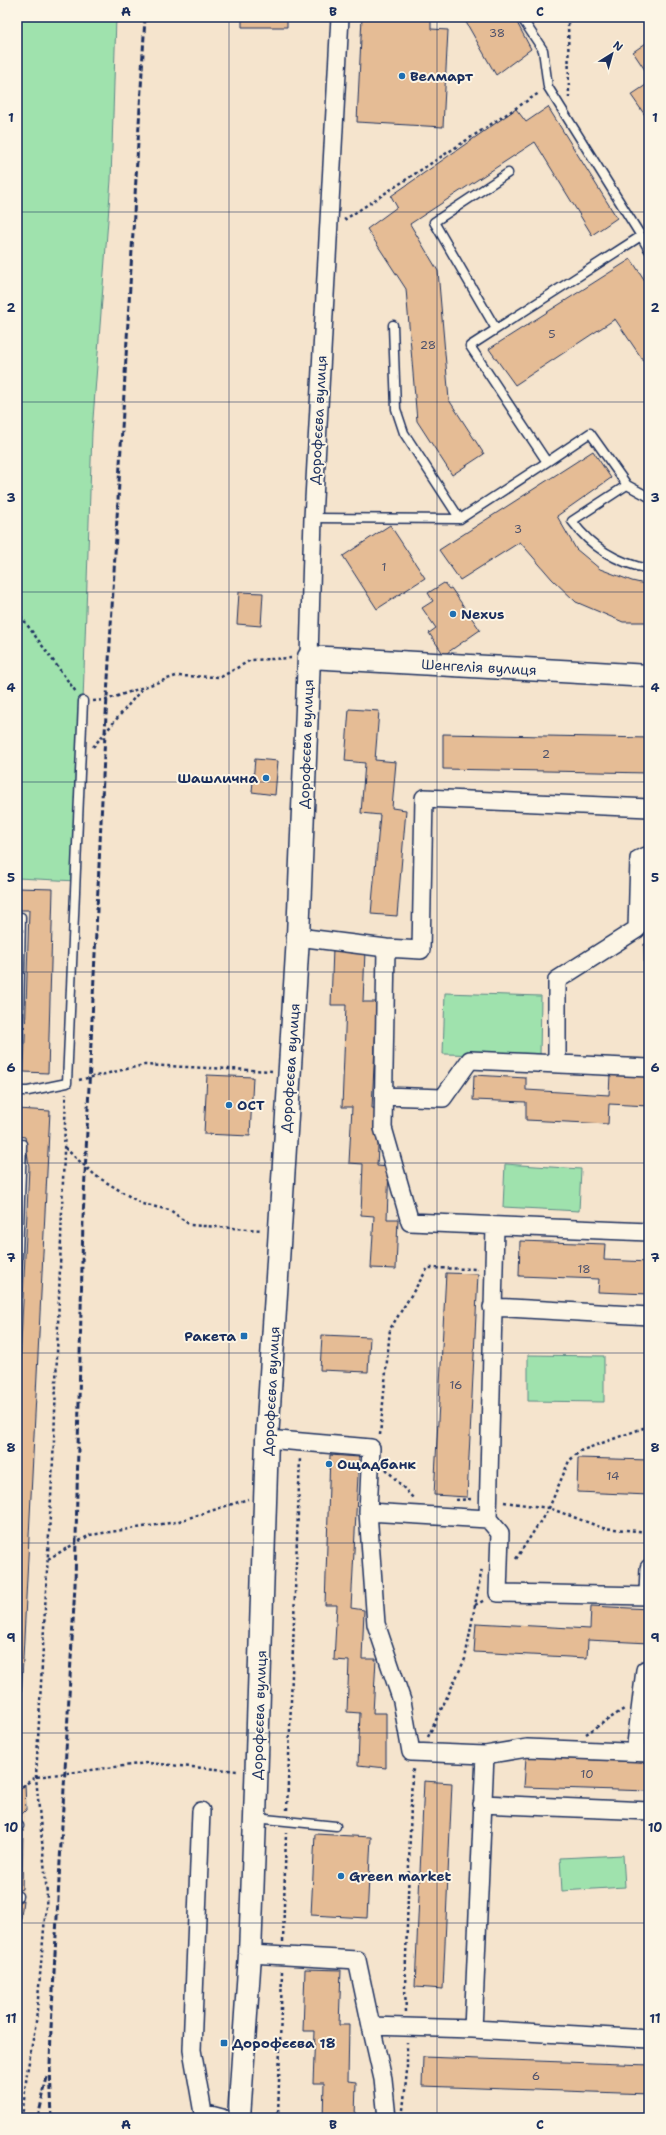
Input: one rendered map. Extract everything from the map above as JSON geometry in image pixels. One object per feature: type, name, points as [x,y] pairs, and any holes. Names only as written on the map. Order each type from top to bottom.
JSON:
[{"type":"street","name":"Дорофєєва вулиця","points":[[239,2118],[250,1954],[267,1439],[298,937],[310,657],[313,518],[340,17]]},
{"type":"street","name":"Шенгелія вулиця","points":[[310,657],[649,676]]},
{"type":"street","points":[[298,937],[386,948],[421,950],[424,798],[649,808]]},
{"type":"street","points":[[557,1063],[557,980],[637,930],[639,859],[649,855]]},
{"type":"street","points":[[386,948],[383,1128],[410,1222],[649,1232]]},
{"type":"street","points":[[384,1096],[443,1098],[470,1060],[649,1068]]},
{"type":"street","points":[[495,1226],[488,1519],[500,1534],[498,1593],[648,1596],[649,1568]]},
{"type":"street","points":[[492,1306],[649,1316]]},
{"type":"street","points":[[267,1439],[371,1448],[368,1512],[376,1624],[402,1701],[411,1752],[485,1755],[527,1748],[642,1752],[645,1670]]},
{"type":"street","points":[[368,1512],[488,1519]]},
{"type":"street","points":[[473,2029],[485,1755]]},
{"type":"street","points":[[482,1804],[649,1811]]},
{"type":"street","points":[[201,1811],[192,2050],[203,2113],[222,2118]]},
{"type":"street","points":[[250,1954],[357,1960],[383,2079],[386,2118]]},
{"type":"street","points":[[371,2026],[473,2029],[649,2039]]},
{"type":"lane","points":[[521,17],[543,50],[548,87],[649,250]]},
{"type":"lane","points":[[496,329],[434,222],[508,173]]},
{"type":"lane","points":[[547,462],[470,346],[640,236]]},
{"type":"lane","points":[[393,325],[396,409],[404,433],[460,518]]},
{"type":"lane","points":[[313,518],[460,518],[590,433],[627,485],[649,497]]},
{"type":"lane","points":[[627,485],[572,521],[584,537],[606,553],[635,566],[649,569]]},
{"type":"lane","points":[[17,1091],[28,1091],[67,1083],[83,701]]},
{"type":"lane","points":[[17,917],[21,917],[18,1060]]},
{"type":"lane","points":[[17,1144],[22,1144],[17,1281]]},
{"type":"lane","points":[[255,1818],[336,1826]]},
{"type":"path","points":[[568,17],[570,122]]},
{"type":"path","points":[[344,220],[548,87]]},
{"type":"path","points":[[17,611],[83,701],[106,700],[142,689],[176,676],[221,677],[251,660],[310,657]]},
{"type":"path","points":[[80,763],[142,689]]},
{"type":"path","points":[[22,2118],[27,2073],[36,2022],[47,1894],[36,1777],[54,1441],[67,1083],[144,1065],[290,1072]]},
{"type":"path","points":[[64,1148],[96,1176],[142,1204],[170,1210],[190,1225],[280,1231]]},
{"type":"path","points":[[380,1441],[390,1329],[428,1268],[482,1269]]},
{"type":"path","points":[[514,1563],[549,1508],[569,1462],[580,1451],[649,1426]]},
{"type":"path","points":[[278,2118],[282,1955],[300,1442]]},
{"type":"path","points":[[383,1464],[416,1501]]},
{"type":"path","points":[[48,1559],[90,1535],[176,1522],[266,1493]]},
{"type":"path","points":[[453,1500],[488,1500],[549,1508],[603,1528],[649,1532]]},
{"type":"path","points":[[402,2118],[407,2071],[405,1987],[412,1773],[465,1659],[482,1566]]},
{"type":"path","points":[[475,1605],[498,1593]]},
{"type":"path","points":[[17,1790],[36,1777],[147,1763],[257,1772]]},
{"type":"shaded area","points":[[25,1784],[23,1900],[17,2019],[17,1792]]},
{"type":"green space","points":[[17,17],[116,17],[111,180],[92,432],[77,881],[17,878]]},
{"type":"green space","points":[[445,993],[541,996],[540,1056],[443,1054]]},
{"type":"green space","points":[[505,1164],[581,1169],[579,1211],[503,1207]]},
{"type":"green space","points":[[528,1355],[604,1356],[604,1402],[528,1401]]},
{"type":"green space","points":[[623,1855],[625,1887],[562,1891],[560,1858]]},
{"type":"building","points":[[242,17],[287,17],[287,27],[242,27]]},
{"type":"building","name":"Велмарт","points":[[362,17],[431,17],[431,29],[448,30],[443,127],[357,122]]},
{"type":"building","points":[[463,17],[514,17],[531,49],[496,75]]},
{"type":"building","points":[[649,41],[649,76],[633,52]]},
{"type":"building","points":[[649,83],[649,121],[631,95]]},
{"type":"building","points":[[548,107],[617,218],[592,235],[535,142],[410,224],[438,271],[449,400],[484,454],[452,475],[417,421],[406,289],[367,229],[397,207],[391,196],[516,109],[526,122]]},
{"type":"building","points":[[631,259],[649,287],[649,369],[615,319],[515,385],[489,349]]},
{"type":"building","points":[[593,451],[611,478],[557,516],[576,549],[600,569],[632,581],[649,585],[649,622],[623,622],[576,602],[552,579],[520,542],[460,580],[439,550]]},
{"type":"building","points":[[390,525],[425,578],[377,609],[343,556]]},
{"type":"building","points":[[444,583],[449,589],[451,588],[480,630],[444,655],[429,633],[436,628],[422,608],[433,601],[428,593]]},
{"type":"building","points":[[239,592],[263,593],[261,626],[237,624]]},
{"type":"building","points":[[349,709],[379,711],[375,760],[396,762],[392,808],[406,810],[397,916],[371,914],[380,815],[361,813],[365,763],[345,761]]},
{"type":"building","points":[[443,734],[649,738],[649,773],[443,769]]},
{"type":"building","points":[[255,759],[278,761],[275,795],[252,792]]},
{"type":"building","points":[[17,888],[53,889],[48,1073],[24,1072],[29,910],[17,910]]},
{"type":"building","points":[[644,944],[649,944],[649,1008],[645,1008]]},
{"type":"building","points":[[333,948],[365,950],[363,1002],[377,1002],[372,1108],[380,1109],[377,1166],[389,1167],[387,1219],[398,1219],[396,1269],[371,1268],[374,1216],[361,1215],[363,1164],[349,1163],[352,1107],[342,1107],[346,1005],[331,1005]]},
{"type":"building","points":[[610,1074],[649,1076],[649,1106],[609,1104],[608,1124],[526,1120],[526,1102],[473,1100],[474,1075],[526,1078],[526,1090],[609,1095]]},
{"type":"building","points":[[207,1075],[253,1077],[250,1136],[204,1134]]},
{"type":"building","points":[[17,1109],[50,1111],[17,1780],[17,1433],[29,1167],[25,1137],[17,1136]]},
{"type":"building","points":[[520,1241],[605,1244],[604,1260],[649,1262],[649,1294],[598,1292],[599,1279],[519,1276]]},
{"type":"building","points":[[446,1273],[478,1274],[467,1497],[434,1495]]},
{"type":"building","points":[[322,1335],[370,1337],[368,1372],[320,1370]]},
{"type":"building","points":[[330,1455],[359,1457],[351,1608],[364,1610],[362,1659],[376,1659],[373,1713],[386,1713],[386,1768],[358,1765],[360,1713],[347,1712],[349,1661],[334,1660],[337,1605],[325,1605]]},
{"type":"building","points":[[578,1458],[649,1460],[649,1495],[577,1492]]},
{"type":"building","points":[[591,1606],[649,1609],[649,1643],[588,1640],[587,1658],[474,1652],[476,1623],[590,1629]]},
{"type":"building","points":[[526,1757],[649,1762],[649,1791],[524,1787]]},
{"type":"building","points":[[424,1781],[452,1783],[443,1989],[415,1987]]},
{"type":"building","points":[[25,1784],[26,1810],[17,1819],[17,1792]]},
{"type":"building","points":[[23,1830],[22,1889],[17,1891],[17,1836]]},
{"type":"building","name":"Green market","points":[[315,1834],[371,1837],[367,1918],[311,1915]]},
{"type":"building","points":[[23,1900],[18,1941],[17,1942],[17,1903]]},
{"type":"building","points":[[305,1969],[341,1970],[339,2025],[349,2025],[348,2081],[356,2082],[355,2118],[323,2118],[324,2083],[313,2083],[315,2031],[303,2031]]},
{"type":"building","points":[[423,2057],[649,2065],[649,2094],[422,2086]]},
{"type":"railway","points":[[52,2118],[50,2066],[51,2028],[75,1585],[83,1219],[105,733],[145,17]]},
{"type":"railway","points":[[38,2118],[47,2077]]},
{"type":"place","name":"Велмарт","points":[[402,76]]},
{"type":"place","name":"Nexus","points":[[453,614]]},
{"type":"place","name":"Шашлична","points":[[266,778]]},
{"type":"place","name":"ОСТ","points":[[229,1105]]},
{"type":"place","name":"Ракета","points":[[244,1336]]},
{"type":"place","name":"Ощадбанк","points":[[329,1464]]},
{"type":"place","name":"Green market","points":[[341,1876]]},
{"type":"place","name":"Дорофєєва 18","points":[[224,2043]]}]
